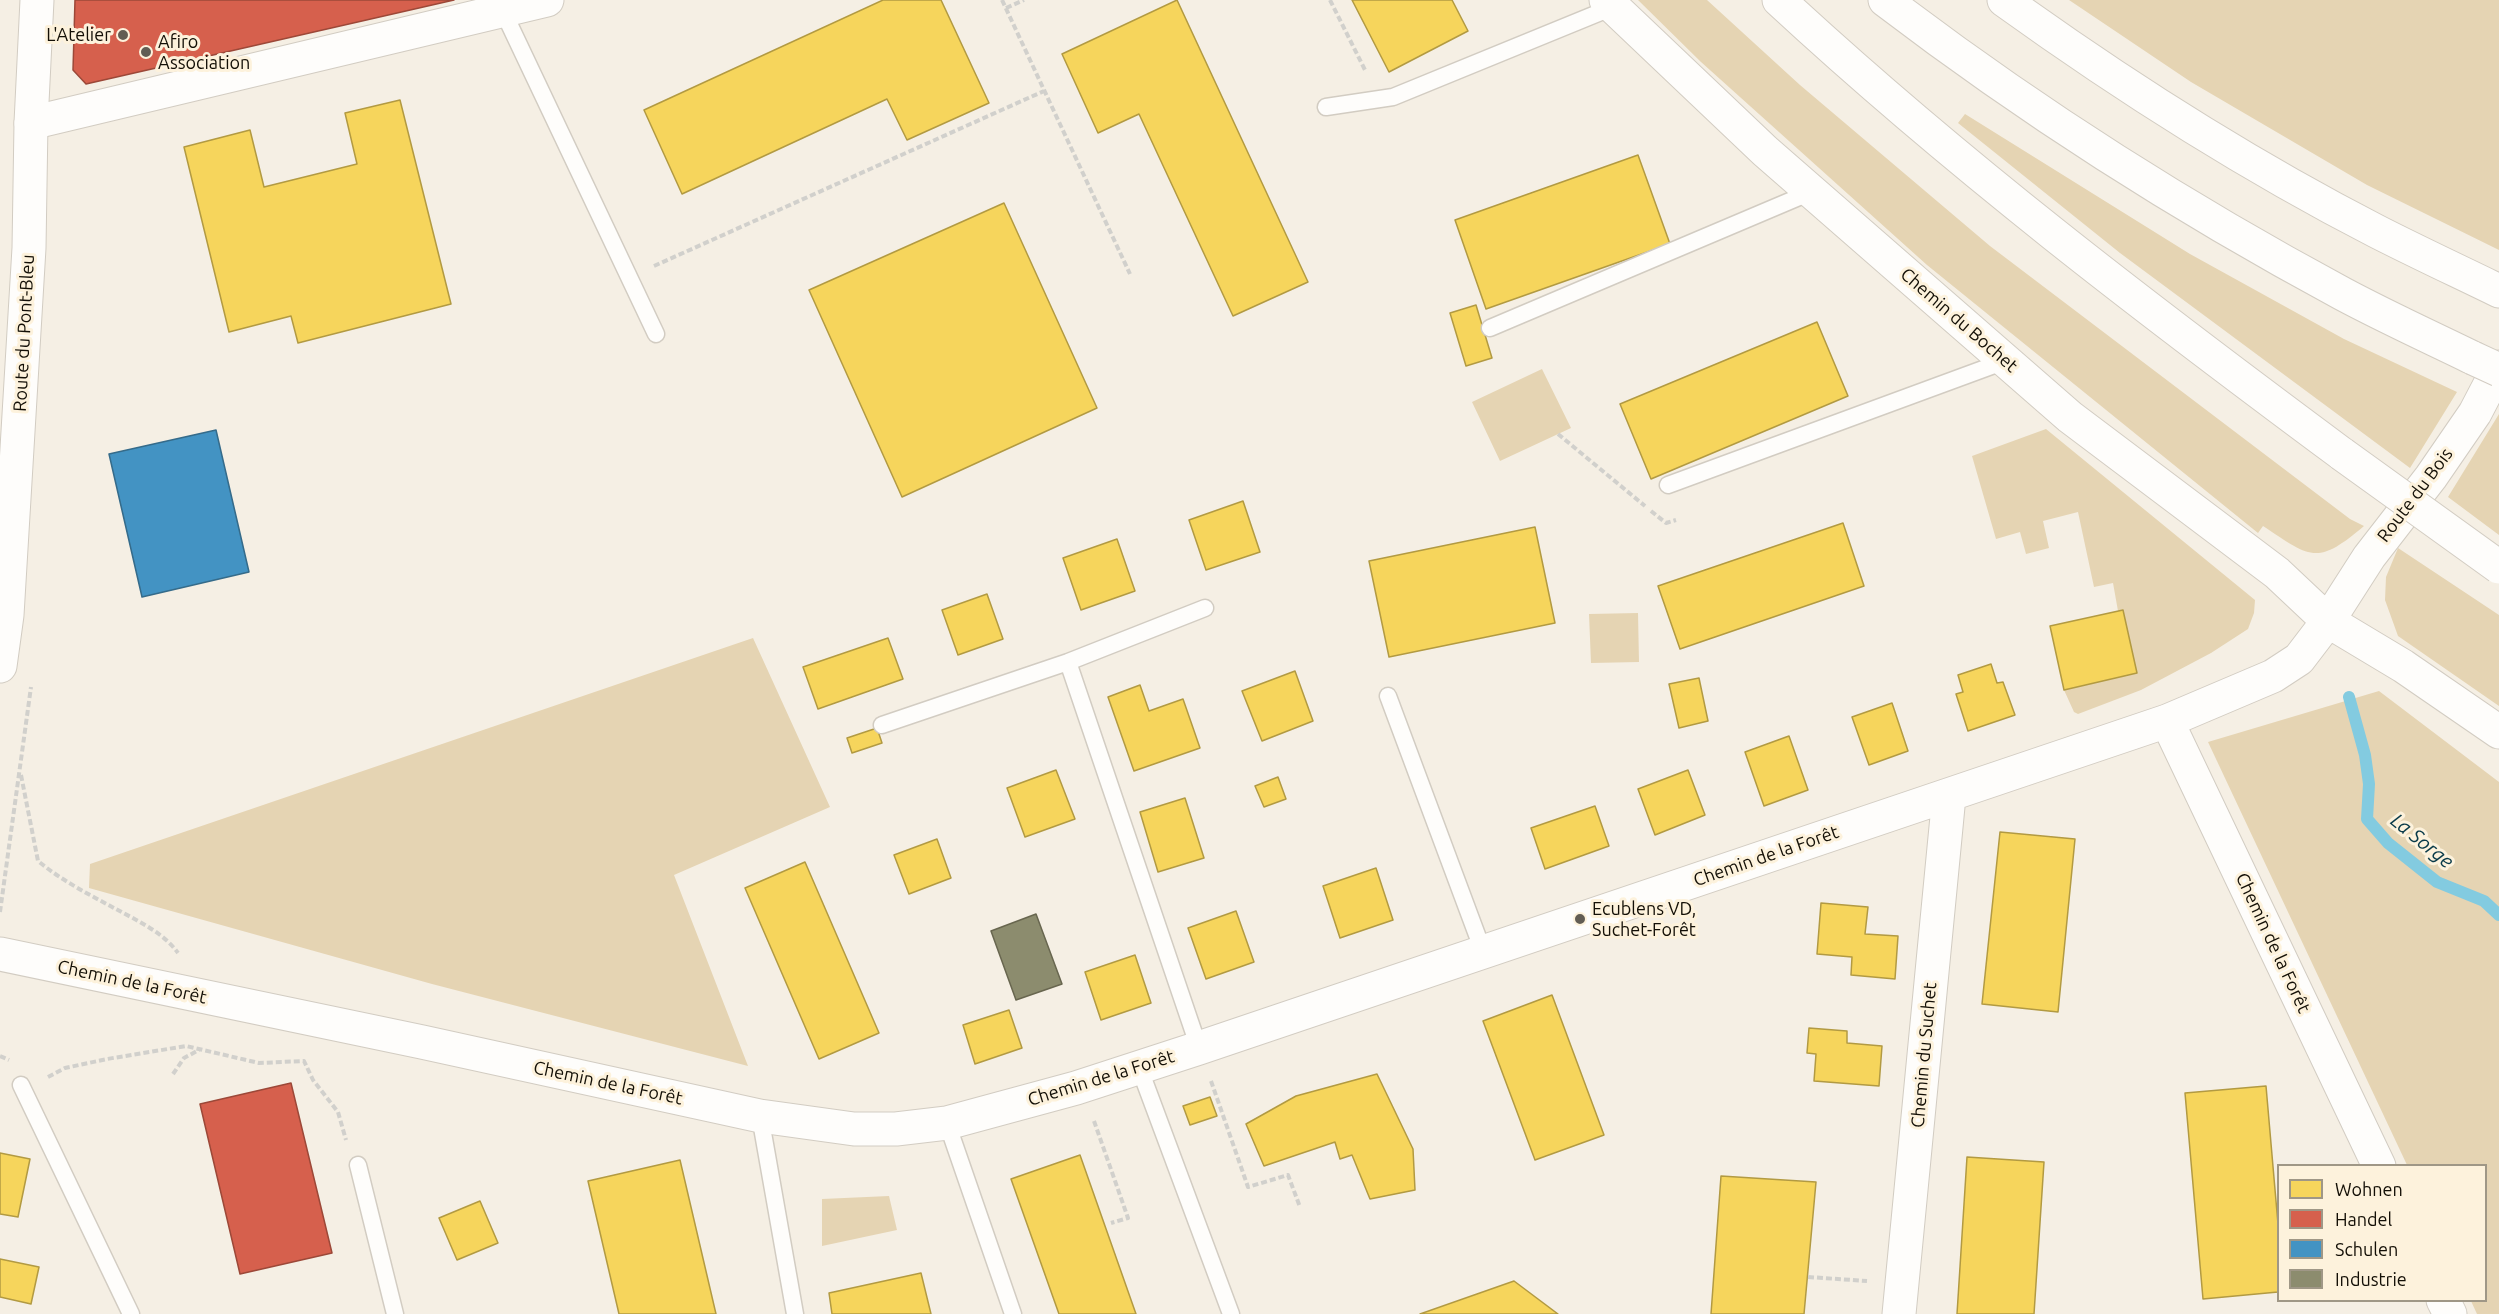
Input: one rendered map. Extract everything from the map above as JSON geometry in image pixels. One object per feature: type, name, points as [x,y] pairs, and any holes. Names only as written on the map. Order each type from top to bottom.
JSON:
[{"type":"main road","name":"Route du Pont-Bleu","points":[[0,666],[7,615],[24,345],[37,0]]},
{"type":"main road","points":[[31,123],[547,0]]},
{"type":"main road","points":[[1779,0],[1885,95],[2030,216],[2207,354],[2499,567]]},
{"type":"main road","points":[[1885,0],[2003,86],[2162,190],[2345,295],[2490,365]]},
{"type":"main road","points":[[2004,0],[2120,80],[2275,175],[2375,230],[2499,291]]},
{"type":"main road","name":"Chemin du Bochet","points":[[1610,3],[1765,151],[2070,417],[2277,573],[2328,621],[2403,666],[2499,732]]},
{"type":"main road","name":"Route du Bois","points":[[2328,621],[2369,557],[2437,468],[2475,412],[2490,365]]},
{"type":"main road","name":"Chemin de la Forêt","points":[[0,954],[422,1042],[760,1116],[854,1129],[896,1129],[947,1123],[1076,1088],[1199,1048],[2168,721],[2287,668],[2299,658],[2328,621]]},
{"type":"main road","name":"Chemin de la Forêt","points":[[2168,721],[2378,1164]]},
{"type":"main road","name":"Chemin du Suchet","points":[[1899,1314],[1949,796]]},
{"type":"lane","points":[[1326,107],[1393,97],[1610,3]]},
{"type":"lane","points":[[503,10],[656,334]]},
{"type":"lane","points":[[1490,328],[1811,192]]},
{"type":"lane","points":[[1668,485],[2006,361]]},
{"type":"lane","points":[[882,725],[1068,662],[1205,608]]},
{"type":"lane","points":[[1068,662],[1199,1048]]},
{"type":"lane","points":[[1388,696],[1483,951]]},
{"type":"lane","points":[[1139,1067],[1231,1314]]},
{"type":"lane","points":[[22,1087],[131,1314]]},
{"type":"lane","points":[[760,1116],[795,1314]]},
{"type":"lane","points":[[947,1123],[1013,1314]]},
{"type":"lane","points":[[358,1165],[395,1314]]},
{"type":"path","points":[[1002,0],[1130,274]]},
{"type":"path","points":[[1006,8],[1024,0]]},
{"type":"path","points":[[1330,0],[1379,99]]},
{"type":"path","points":[[629,278],[1044,91]]},
{"type":"path","points":[[1558,434],[1666,523],[1676,520]]},
{"type":"path","points":[[21,770],[38,861],[156,933],[174,947],[181,956]]},
{"type":"path","points":[[0,912],[11,842]]},
{"type":"path","points":[[22,1087],[65,1068],[186,1046],[259,1063],[304,1061],[313,1080],[338,1112],[343,1132]]},
{"type":"path","points":[[1199,1048],[1248,1187],[1288,1175],[1300,1207]]},
{"type":"path","points":[[172,1074],[184,1058],[199,1050]]},
{"type":"path","points":[[1094,1119],[1128,1218],[1111,1223]]},
{"type":"path","points":[[1808,1276],[1860,1280]]},
{"type":"shaded area","points":[[1638,0],[1707,0],[1800,85],[1990,246],[2350,519],[2364,526],[2335,547],[2314,553],[2292,545],[2263,526],[2258,533],[1927,265],[1701,62]]},
{"type":"shaded area","points":[[2069,0],[2499,0],[2499,250],[2367,185],[2191,82]]},
{"type":"shaded area","points":[[1965,114],[2190,254],[2344,339],[2457,392],[2410,468],[2120,253],[1958,123]]},
{"type":"shaded area","points":[[1542,369],[1571,428],[1500,461],[1472,402]]},
{"type":"shaded area","points":[[2499,414],[2499,535],[2448,497]]},
{"type":"shaded area","points":[[2046,429],[2255,600],[2254,613],[2248,629],[2211,653],[2141,690],[2078,714],[2074,712],[2064,690],[2137,673],[2123,611],[2118,611],[2113,583],[2094,587],[2078,512],[2043,521],[2049,548],[2026,554],[2020,532],[1996,539],[1972,456]]},
{"type":"shaded area","points":[[2398,548],[2499,615],[2499,706],[2398,636],[2385,600],[2386,577]]},
{"type":"shaded area","points":[[1638,613],[1639,662],[1591,663],[1589,614]]},
{"type":"shaded area","points":[[753,638],[830,807],[674,875],[748,1066],[432,984],[89,888],[90,864]]},
{"type":"shaded area","points":[[2379,691],[2499,782],[2499,1314],[2477,1314],[2471,1302],[2487,1302],[2487,1164],[2407,1164],[2208,742]]},
{"type":"shaded area","points":[[889,1196],[897,1230],[822,1246],[822,1199]]},
{"type":"building: Wohnen","points":[[883,0],[941,0],[989,103],[907,140],[887,99],[682,194],[644,110]]},
{"type":"building: Wohnen","points":[[1177,0],[1308,282],[1233,316],[1139,114],[1098,133],[1062,54]]},
{"type":"building: Wohnen","points":[[1352,0],[1452,0],[1468,31],[1389,72]]},
{"type":"building: Wohnen","points":[[400,100],[451,304],[298,343],[291,316],[229,332],[184,147],[250,130],[264,187],[357,164],[345,113]]},
{"type":"building: Wohnen","points":[[1638,155],[1670,244],[1486,309],[1455,220]]},
{"type":"building: Wohnen","points":[[1004,203],[1097,408],[902,497],[809,290]]},
{"type":"building: Wohnen","points":[[1476,305],[1492,358],[1466,366],[1450,313]]},
{"type":"building: Wohnen","points":[[1817,322],[1848,396],[1651,479],[1620,404]]},
{"type":"building: Wohnen","points":[[1243,501],[1260,552],[1206,570],[1189,520]]},
{"type":"building: Wohnen","points":[[1843,523],[1864,586],[1680,649],[1658,586]]},
{"type":"building: Wohnen","points":[[1535,527],[1555,623],[1389,657],[1369,561]]},
{"type":"building: Wohnen","points":[[1117,539],[1135,591],[1081,610],[1063,558]]},
{"type":"building: Wohnen","points":[[987,594],[1003,639],[958,655],[942,610]]},
{"type":"building: Wohnen","points":[[2123,610],[2137,673],[2064,690],[2050,626]]},
{"type":"building: Wohnen","points":[[888,638],[903,679],[818,709],[803,667]]},
{"type":"building: Wohnen","points":[[1991,664],[1997,683],[2003,682],[2015,715],[1968,731],[1956,694],[1963,692],[1958,675]]},
{"type":"building: Wohnen","points":[[1295,671],[1313,721],[1262,741],[1242,691]]},
{"type":"building: Wohnen","points":[[1699,678],[1708,721],[1679,728],[1669,684]]},
{"type":"building: Wohnen","points":[[1140,685],[1149,711],[1183,699],[1200,748],[1134,771],[1108,697]]},
{"type":"building: Wohnen","points":[[1892,703],[1908,751],[1869,765],[1852,717]]},
{"type":"building: Wohnen","points":[[877,728],[882,743],[852,753],[847,738]]},
{"type":"building: Wohnen","points":[[1789,736],[1808,790],[1764,806],[1745,752]]},
{"type":"building: Wohnen","points":[[1056,770],[1075,819],[1025,837],[1007,788]]},
{"type":"building: Wohnen","points":[[1688,770],[1705,815],[1655,835],[1638,789]]},
{"type":"building: Wohnen","points":[[1278,777],[1286,799],[1264,807],[1255,786]]},
{"type":"building: Wohnen","points":[[1185,798],[1204,858],[1158,872],[1140,812]]},
{"type":"building: Wohnen","points":[[1595,806],[1609,846],[1545,869],[1531,828]]},
{"type":"building: Wohnen","points":[[2000,832],[2075,839],[2058,1012],[1982,1004]]},
{"type":"building: Wohnen","points":[[937,839],[951,878],[909,894],[894,855]]},
{"type":"building: Wohnen","points":[[805,862],[879,1033],[819,1059],[745,888]]},
{"type":"building: Wohnen","points":[[1376,868],[1393,920],[1340,938],[1323,886]]},
{"type":"building: Wohnen","points":[[1821,903],[1868,907],[1865,934],[1898,936],[1895,979],[1851,975],[1852,957],[1817,954]]},
{"type":"building: Wohnen","points":[[1236,911],[1254,962],[1206,979],[1188,928]]},
{"type":"building: Wohnen","points":[[1135,955],[1151,1003],[1101,1020],[1085,972]]},
{"type":"building: Wohnen","points":[[1552,995],[1604,1135],[1535,1160],[1483,1021]]},
{"type":"building: Wohnen","points":[[1009,1010],[1022,1048],[975,1064],[963,1025]]},
{"type":"building: Wohnen","points":[[1809,1028],[1847,1031],[1847,1043],[1882,1046],[1879,1086],[1814,1081],[1816,1054],[1807,1053]]},
{"type":"building: Wohnen","points":[[1377,1074],[1413,1149],[1415,1190],[1370,1199],[1352,1155],[1340,1159],[1335,1142],[1264,1166],[1246,1124],[1296,1096]]},
{"type":"building: Wohnen","points":[[2266,1086],[2277,1212],[2277,1292],[2203,1299],[2185,1093]]},
{"type":"building: Wohnen","points":[[1210,1097],[1217,1116],[1190,1125],[1183,1106]]},
{"type":"building: Wohnen","points":[[0,1153],[30,1159],[18,1217],[0,1214]]},
{"type":"building: Wohnen","points":[[1080,1155],[1136,1314],[1059,1314],[1011,1179]]},
{"type":"building: Wohnen","points":[[1967,1157],[2044,1162],[2034,1314],[1957,1314]]},
{"type":"building: Wohnen","points":[[680,1160],[716,1314],[619,1314],[588,1181]]},
{"type":"building: Wohnen","points":[[1721,1176],[1816,1182],[1804,1314],[1711,1314]]},
{"type":"building: Wohnen","points":[[480,1201],[498,1243],[457,1260],[439,1218]]},
{"type":"building: Wohnen","points":[[0,1259],[39,1267],[31,1304],[0,1297]]},
{"type":"building: Wohnen","points":[[921,1273],[931,1314],[832,1314],[829,1293]]},
{"type":"building: Wohnen","points":[[1514,1281],[1558,1314],[1420,1314]]},
{"type":"building: Handel","name":"Afiro Association","points":[[75,0],[454,0],[86,84],[73,70]]},
{"type":"building: Handel","points":[[291,1083],[332,1253],[240,1274],[200,1104]]},
{"type":"building: Schulen","points":[[216,430],[249,572],[142,597],[109,454]]},
{"type":"building: Industrie","points":[[1036,914],[1062,984],[1016,1000],[991,931]]},
{"type":"waterway","name":"La Sorge","points":[[2349,697],[2365,755],[2369,784],[2367,819],[2388,843],[2437,882],[2484,901],[2499,915]]},
{"type":"place","name":"L'Atelier","points":[[123,35]]},
{"type":"place","name":"Afiro Association","points":[[146,52]]},
{"type":"place","name":"Ecublens VD, Suchet-Forêt","points":[[1580,919]]}]
